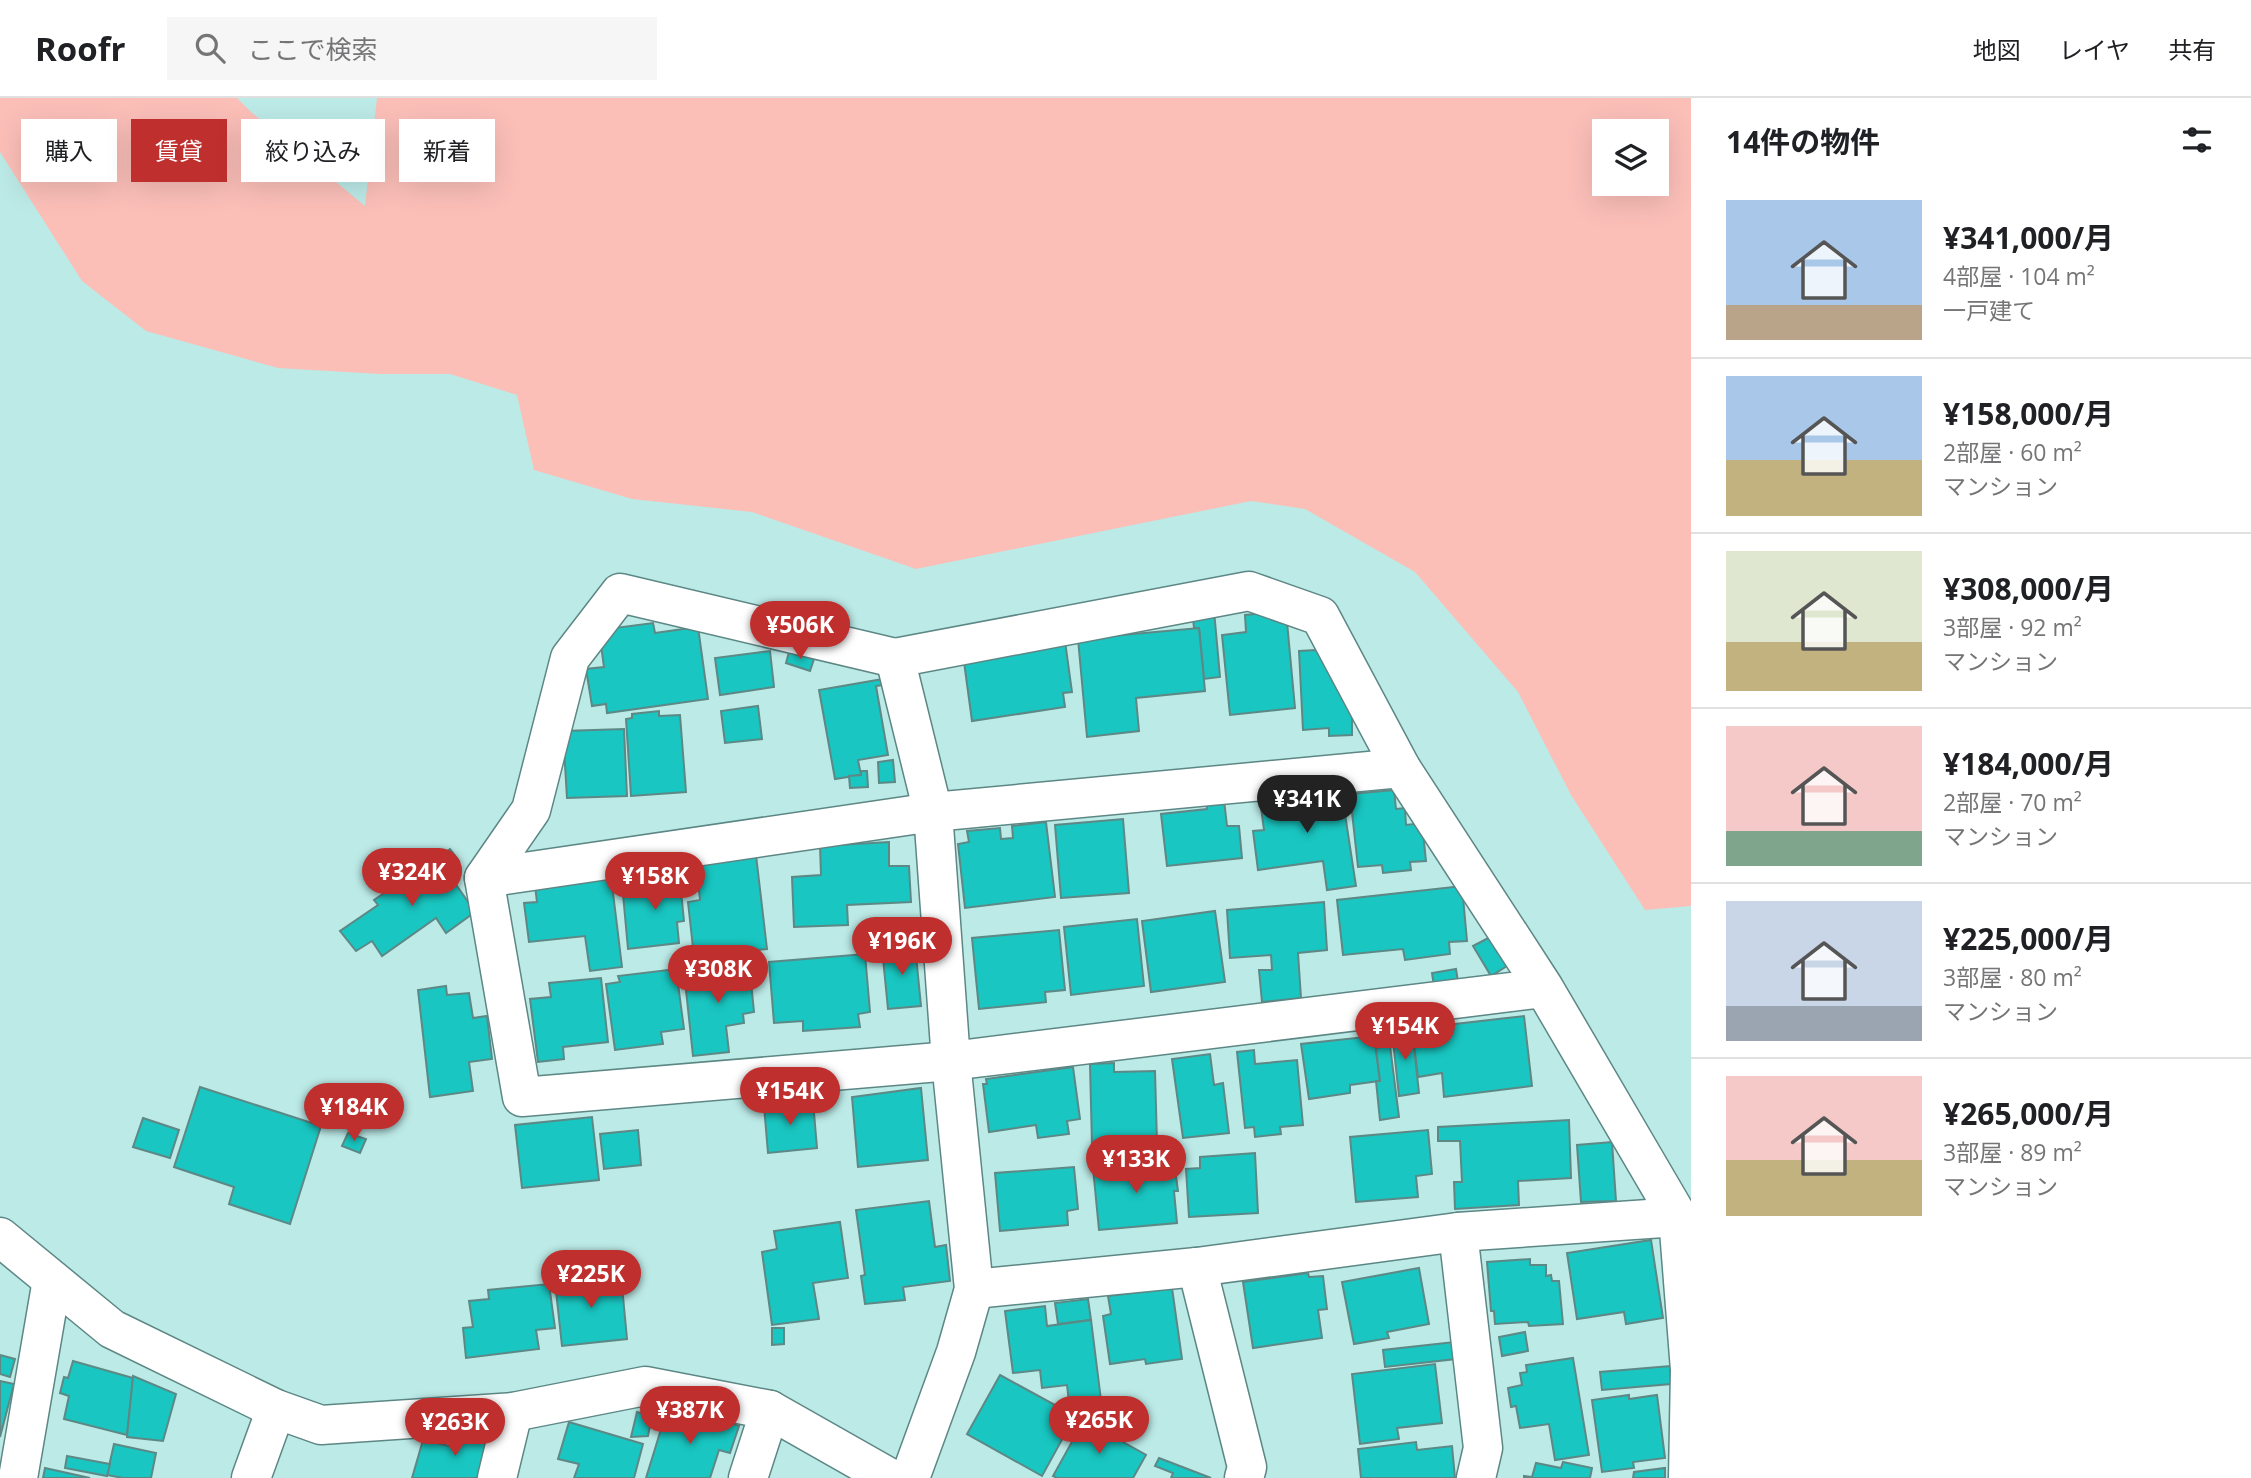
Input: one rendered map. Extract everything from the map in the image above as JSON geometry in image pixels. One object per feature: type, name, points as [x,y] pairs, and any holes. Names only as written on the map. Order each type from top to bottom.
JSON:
[{"type":"street","points":[[1544,988],[951,1061],[522,1097],[484,878],[531,810],[570,658],[620,593],[895,658],[1249,591],[1320,616],[1401,768],[1544,988],[1678,1217],[1690,1370],[1688,1478]]},
{"type":"street","points":[[895,658],[933,812],[951,1061],[974,1289],[956,1352],[909,1478]]},
{"type":"street","points":[[484,878],[933,812],[1401,768]]},
{"type":"street","points":[[974,1289],[1197,1267],[1458,1232],[1678,1217]]},
{"type":"street","points":[[1458,1232],[1483,1448],[1476,1478]]},
{"type":"street","points":[[0,1237],[112,1329],[276,1409],[321,1425],[513,1412],[645,1386],[770,1410],[890,1478]]},
{"type":"street","points":[[1197,1267],[1247,1467],[1244,1478]]},
{"type":"street","points":[[18,1478],[52,1280]]},
{"type":"street","points":[[250,1478],[276,1409]]},
{"type":"street","points":[[748,1478],[770,1410]]},
{"type":"street","points":[[497,1478],[513,1412]]},
{"type":"shaded area","points":[[0,98],[237,98],[260,119],[241,119],[241,182],[336,182],[365,206],[368,182],[385,182],[385,119],[375,119],[377,98],[1691,98],[1691,906],[1645,910],[1571,795],[1518,692],[1415,572],[1305,509],[1251,501],[916,569],[752,512],[632,499],[534,470],[517,395],[450,374],[380,374],[278,368],[146,331],[82,281],[0,152]]},
{"type":"building","points":[[1213,599],[1220,677],[1204,679],[1199,628],[1194,628],[1191,600]]},
{"type":"building","points":[[1286,611],[1295,708],[1230,715],[1222,635],[1246,632],[1245,615]]},
{"type":"building","points":[[653,623],[655,633],[698,627],[708,699],[607,713],[606,704],[592,706],[586,669],[604,667],[599,630]]},
{"type":"building","points":[[1199,628],[1205,691],[1136,698],[1139,731],[1087,737],[1078,639]]},
{"type":"building","points":[[1064,634],[1072,692],[1063,693],[1065,707],[972,721],[964,662]]},
{"type":"building","points":[[1335,649],[1368,719],[1352,719],[1352,735],[1329,736],[1329,728],[1303,730],[1299,651]]},
{"type":"building","points":[[770,651],[774,687],[720,695],[715,658]]},
{"type":"building","points":[[789,652],[814,659],[810,671],[786,663]]},
{"type":"building","points":[[883,679],[884,685],[876,686],[888,755],[858,760],[861,775],[835,779],[819,690]]},
{"type":"building","points":[[758,706],[762,739],[725,743],[721,711]]},
{"type":"building","points":[[659,711],[659,716],[680,715],[686,792],[631,796],[626,719],[632,718],[632,714]]},
{"type":"building","points":[[624,729],[627,796],[567,798],[563,731]]},
{"type":"building","points":[[893,760],[895,782],[879,783],[878,762]]},
{"type":"building","points":[[861,771],[867,771],[868,787],[850,788],[849,776],[861,775]]},
{"type":"building","points":[[1341,788],[1356,886],[1327,890],[1323,861],[1258,870],[1253,831],[1264,830],[1260,800]]},
{"type":"building","points":[[1394,790],[1396,809],[1405,808],[1406,825],[1422,823],[1426,861],[1410,862],[1411,870],[1383,873],[1382,865],[1358,867],[1350,794]]},
{"type":"building","points":[[1224,800],[1227,826],[1239,826],[1242,858],[1167,866],[1161,814],[1207,809],[1206,802]]},
{"type":"building","points":[[1123,819],[1129,893],[1061,898],[1055,825]]},
{"type":"building","points":[[1046,822],[1055,897],[965,908],[958,844],[969,842],[967,831],[1000,828],[1001,839],[1013,838],[1012,826]]},
{"type":"building","points":[[889,842],[889,866],[909,866],[911,902],[847,905],[848,925],[794,927],[792,877],[821,875],[820,846]]},
{"type":"building","points":[[450,849],[459,861],[446,870],[475,912],[446,933],[436,918],[382,956],[372,941],[356,951],[340,931],[378,905],[374,900]]},
{"type":"building","points":[[756,855],[767,949],[694,957],[688,902],[700,900],[696,862]]},
{"type":"building","points":[[678,862],[684,921],[677,922],[679,943],[628,949],[623,894],[663,890],[660,863]]},
{"type":"building","points":[[611,876],[622,967],[590,971],[585,936],[529,942],[524,903],[537,902],[534,878]]},
{"type":"building","points":[[1462,886],[1467,941],[1449,942],[1450,954],[1405,960],[1403,949],[1343,955],[1337,900]]},
{"type":"building","points":[[1324,902],[1327,950],[1298,953],[1301,998],[1262,1002],[1259,970],[1272,970],[1271,955],[1230,958],[1227,910]]},
{"type":"building","points":[[1215,911],[1225,982],[1151,992],[1142,921]]},
{"type":"building","points":[[1137,919],[1144,986],[1071,995],[1064,927]]},
{"type":"building","points":[[1059,930],[1065,990],[1045,992],[1046,1002],[979,1009],[972,938]]},
{"type":"building","points":[[1490,937],[1507,966],[1491,976],[1473,946]]},
{"type":"building","points":[[915,945],[921,1006],[888,1009],[882,948]]},
{"type":"building","points":[[865,954],[870,1012],[858,1014],[860,1027],[803,1031],[803,1021],[774,1023],[769,962]]},
{"type":"building","points":[[749,962],[754,1012],[743,1014],[744,1023],[726,1026],[729,1052],[693,1056],[686,990],[694,990],[692,967]]},
{"type":"building","points":[[676,969],[684,1029],[661,1032],[663,1044],[615,1050],[606,984],[620,982],[618,976]]},
{"type":"building","points":[[1456,969],[1458,982],[1434,986],[1432,973]]},
{"type":"building","points":[[601,978],[608,1042],[563,1047],[564,1059],[538,1062],[530,999],[551,997],[549,983]]},
{"type":"building","points":[[446,986],[447,995],[469,993],[473,1018],[487,1016],[492,1059],[469,1062],[473,1091],[430,1097],[418,990]]},
{"type":"building","points":[[1524,1016],[1532,1086],[1444,1097],[1442,1073],[1418,1077],[1412,1029]]},
{"type":"building","points":[[1412,1029],[1419,1093],[1399,1096],[1392,1031]]},
{"type":"building","points":[[1374,1036],[1380,1081],[1350,1085],[1350,1093],[1309,1099],[1301,1044]]},
{"type":"building","points":[[1390,1046],[1399,1117],[1380,1120],[1376,1081],[1380,1081],[1376,1048]]},
{"type":"building","points":[[1254,1050],[1255,1064],[1297,1060],[1303,1125],[1280,1127],[1281,1134],[1255,1137],[1254,1127],[1245,1128],[1237,1052]]},
{"type":"building","points":[[1210,1054],[1214,1085],[1223,1083],[1229,1133],[1183,1138],[1172,1059]]},
{"type":"building","points":[[1114,1063],[1114,1072],[1155,1071],[1157,1143],[1092,1145],[1090,1064]]},
{"type":"building","points":[[1073,1067],[1080,1119],[1067,1121],[1069,1134],[1038,1138],[1036,1125],[989,1132],[983,1084],[987,1084],[986,1079]]},
{"type":"building","points":[[200,1087],[321,1126],[290,1224],[229,1204],[234,1187],[174,1167]]},
{"type":"building","points":[[921,1088],[928,1160],[858,1167],[852,1097]]},
{"type":"building","points":[[813,1101],[817,1148],[768,1153],[764,1106]]},
{"type":"building","points":[[592,1117],[599,1180],[522,1188],[515,1125]]},
{"type":"building","points":[[143,1118],[179,1130],[170,1158],[133,1147]]},
{"type":"building","points":[[1569,1120],[1571,1178],[1518,1181],[1519,1205],[1455,1209],[1454,1182],[1462,1182],[1460,1141],[1438,1141],[1438,1127]]},
{"type":"building","points":[[638,1130],[641,1165],[604,1169],[600,1134]]},
{"type":"building","points":[[1428,1130],[1432,1174],[1416,1176],[1418,1197],[1356,1202],[1350,1137]]},
{"type":"building","points":[[348,1133],[366,1139],[360,1153],[342,1146]]},
{"type":"building","points":[[1612,1142],[1616,1201],[1581,1202],[1577,1145]]},
{"type":"building","points":[[1255,1153],[1258,1213],[1189,1217],[1186,1169],[1200,1168],[1200,1157]]},
{"type":"building","points":[[1174,1161],[1178,1191],[1174,1191],[1177,1223],[1099,1230],[1093,1168]]},
{"type":"building","points":[[1074,1167],[1078,1209],[1067,1211],[1068,1225],[1000,1231],[995,1173]]},
{"type":"building","points":[[929,1201],[935,1247],[946,1245],[950,1281],[903,1287],[905,1300],[865,1304],[861,1276],[865,1275],[856,1210]]},
{"type":"building","points":[[840,1222],[848,1278],[813,1283],[819,1319],[772,1325],[762,1252],[777,1249],[774,1231]]},
{"type":"building","points":[[1651,1240],[1663,1318],[1626,1324],[1624,1312],[1577,1319],[1567,1253]]},
{"type":"building","points":[[1530,1259],[1530,1265],[1546,1265],[1546,1276],[1551,1275],[1552,1281],[1559,1281],[1563,1324],[1495,1324],[1494,1311],[1491,1311],[1487,1262]]},
{"type":"building","points":[[1419,1268],[1429,1324],[1387,1332],[1389,1338],[1354,1344],[1342,1282]]},
{"type":"building","points":[[1308,1273],[1309,1277],[1323,1276],[1327,1309],[1318,1310],[1322,1338],[1253,1348],[1243,1282]]},
{"type":"building","points":[[621,1275],[627,1339],[562,1346],[555,1282]]},
{"type":"building","points":[[549,1284],[555,1328],[536,1330],[539,1349],[466,1358],[463,1328],[473,1327],[469,1301],[489,1299],[488,1290]]},
{"type":"building","points":[[1172,1288],[1182,1359],[1146,1364],[1145,1359],[1110,1364],[1103,1316],[1111,1314],[1108,1296]]},
{"type":"building","points":[[1088,1299],[1091,1320],[1058,1324],[1055,1303]]},
{"type":"building","points":[[1045,1306],[1047,1326],[1091,1320],[1103,1416],[1092,1417],[1090,1399],[1069,1402],[1067,1385],[1042,1388],[1040,1370],[1013,1373],[1005,1311]]},
{"type":"building","points":[[772,1328],[784,1328],[784,1344],[772,1345]]},
{"type":"building","points":[[1525,1332],[1528,1351],[1502,1356],[1499,1337]]},
{"type":"building","points":[[1454,1342],[1456,1359],[1385,1367],[1383,1350]]},
{"type":"building","points":[[0,1355],[15,1359],[10,1377],[0,1374]]},
{"type":"building","points":[[1573,1358],[1589,1455],[1555,1460],[1549,1424],[1520,1428],[1516,1406],[1511,1407],[1508,1388],[1522,1385],[1520,1373],[1527,1372],[1526,1365]]},
{"type":"building","points":[[73,1361],[133,1378],[127,1435],[64,1419],[69,1396],[60,1393],[64,1377],[68,1378]]},
{"type":"building","points":[[1435,1364],[1442,1423],[1397,1428],[1399,1439],[1360,1444],[1352,1374]]},
{"type":"building","points":[[1670,1366],[1671,1384],[1602,1390],[1600,1372]]},
{"type":"building","points":[[1000,1375],[1075,1416],[1042,1476],[967,1434]]},
{"type":"building","points":[[133,1376],[176,1394],[163,1441],[127,1437]]},
{"type":"building","points":[[0,1381],[14,1384],[0,1437]]},
{"type":"building","points":[[1629,1395],[1629,1399],[1657,1395],[1665,1458],[1633,1462],[1634,1468],[1602,1472],[1592,1400]]},
{"type":"building","points":[[685,1409],[739,1426],[730,1453],[719,1450],[710,1478],[646,1478],[666,1413],[682,1418]]},
{"type":"building","points":[[637,1412],[652,1416],[648,1436],[631,1437]]},
{"type":"building","points":[[1084,1420],[1146,1455],[1133,1478],[1053,1476]]},
{"type":"building","points":[[569,1422],[643,1444],[634,1478],[574,1478],[579,1464],[558,1459]]},
{"type":"building","points":[[496,1432],[482,1478],[412,1478],[423,1440],[458,1448],[459,1436]]},
{"type":"building","points":[[1416,1442],[1417,1450],[1452,1446],[1455,1478],[1361,1478],[1358,1449]]},
{"type":"building","points":[[114,1444],[156,1453],[151,1478],[107,1475]]},
{"type":"building","points":[[67,1456],[110,1464],[107,1476],[65,1468]]},
{"type":"building","points":[[1159,1458],[1211,1478],[1171,1478],[1173,1473],[1155,1466]]},
{"type":"building","points":[[1563,1462],[1592,1468],[1590,1478],[1524,1478],[1532,1477],[1536,1463],[1561,1468]]},
{"type":"building","points":[[45,1468],[90,1478],[43,1478]]},
{"type":"building","points":[[1665,1468],[1665,1478],[1633,1478],[1634,1472]]}]
